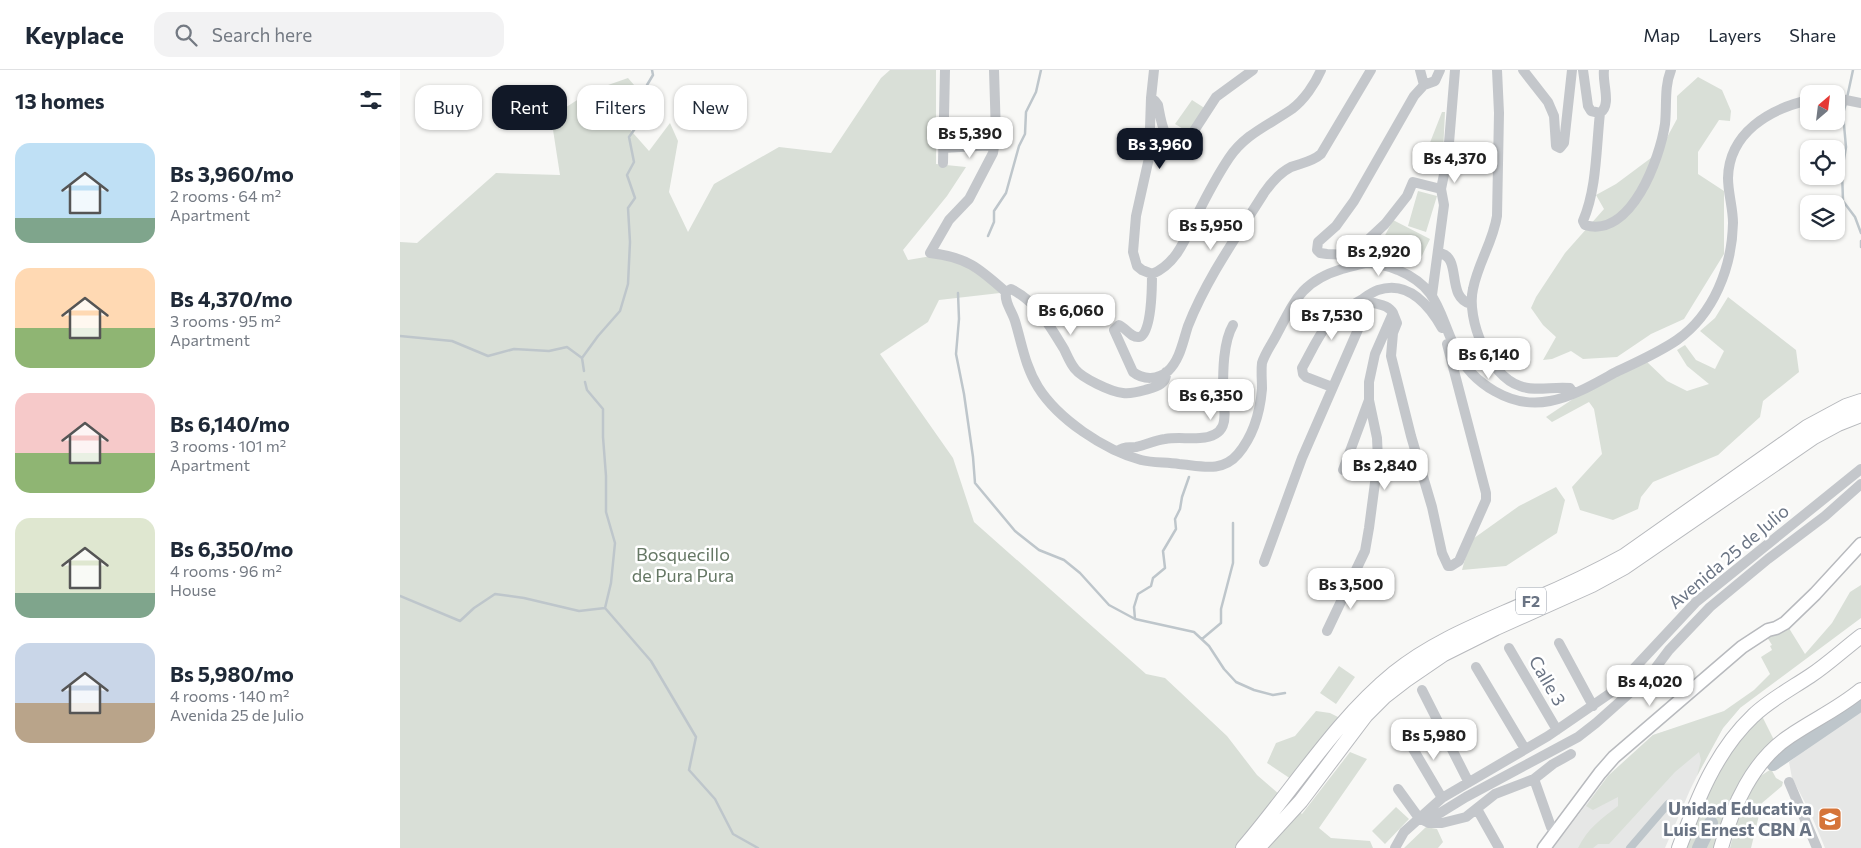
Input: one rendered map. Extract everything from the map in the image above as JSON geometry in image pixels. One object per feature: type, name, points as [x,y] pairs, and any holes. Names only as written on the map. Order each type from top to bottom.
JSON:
[{"type":"highway","name":"F2","points":[[1243,848],[1360,704],[1395,672],[1429,648],[1456,634],[1595,572],[1624,556],[1807,427],[1846,406],[1861,401]]},
{"type":"highway","name":"F2","points":[[1258,848],[1301,800],[1366,715],[1384,697],[1423,667],[1479,636],[1592,585],[1624,567],[1814,437],[1838,424],[1861,415]]},
{"type":"highway","points":[[1679,848],[1706,779],[1726,746],[1754,714],[1818,671],[1861,636]]},
{"type":"highway","points":[[1721,848],[1730,816],[1741,791],[1771,753],[1789,736],[1842,705],[1861,690]]},
{"type":"main road","points":[[1544,848],[1614,757],[1742,647],[1768,630],[1785,623],[1815,594],[1861,544]]},
{"type":"street","points":[[943,162],[945,70]]},
{"type":"street","points":[[994,70],[995,145],[993,152],[969,199],[949,220],[930,253],[952,255],[966,262],[981,270],[1006,292]]},
{"type":"street","points":[[1152,274],[1137,266],[1133,252],[1136,216],[1149,158],[1154,70]]},
{"type":"street","points":[[1151,98],[1158,105],[1167,137],[1174,143],[1181,145],[1188,140],[1216,97],[1253,70]]},
{"type":"street","points":[[1152,274],[1162,268],[1178,252],[1210,190],[1237,148],[1252,134],[1294,108],[1312,86],[1321,70]]},
{"type":"street","points":[[1152,274],[1147,330],[1140,337],[1130,334],[1119,325],[1114,332],[1130,368],[1137,376],[1142,378],[1151,378],[1166,372],[1172,367],[1208,281],[1264,193],[1274,180],[1285,171],[1316,159],[1321,154],[1371,70]]},
{"type":"street","points":[[1420,70],[1424,85]]},
{"type":"street","points":[[1440,70],[1435,80],[1424,85],[1408,106],[1354,201],[1336,226],[1322,237],[1316,246],[1320,253],[1349,255],[1355,252],[1384,224],[1407,196],[1413,182],[1441,189]]},
{"type":"street","points":[[1432,295],[1444,205],[1441,189],[1448,155],[1455,70]]},
{"type":"street","points":[[1497,70],[1499,113],[1497,216],[1495,230],[1473,287],[1471,304],[1481,342],[1492,364],[1503,377],[1521,387],[1540,389],[1563,387],[1570,388],[1574,393]]},
{"type":"street","points":[[1524,70],[1548,102],[1554,116],[1556,146],[1560,148],[1564,143],[1571,72]]},
{"type":"street","points":[[1583,70],[1588,106],[1591,111],[1600,113]]},
{"type":"street","points":[[1604,70],[1606,103],[1605,109],[1600,113],[1593,188],[1590,205],[1583,221],[1585,225],[1593,227],[1615,221],[1625,214],[1636,198],[1658,156],[1665,123],[1668,78],[1671,70]]},
{"type":"street","points":[[1845,100],[1861,103]]},
{"type":"street","points":[[1006,292],[1005,299],[1016,324],[1023,356],[1038,388],[1061,416],[1081,431],[1118,451],[1144,461],[1205,468],[1219,467],[1235,458],[1242,450],[1254,428],[1259,413],[1262,369],[1265,355],[1295,301],[1318,278],[1344,268],[1362,264],[1380,264],[1403,272],[1425,286],[1432,295],[1444,320],[1456,352],[1464,364],[1489,387],[1513,400],[1533,403],[1552,401],[1586,388],[1678,339],[1704,313],[1724,277],[1728,263],[1733,222],[1728,174],[1737,144],[1745,133],[1758,121],[1788,106],[1800,103]]},
{"type":"street","points":[[943,148],[995,145]]},
{"type":"street","points":[[1355,252],[1362,264]]},
{"type":"street","points":[[1439,253],[1446,255],[1449,259],[1458,292],[1462,299],[1471,304]]},
{"type":"street","points":[[1332,387],[1306,377],[1303,374],[1302,368],[1326,326],[1338,314],[1367,300],[1383,289],[1398,288],[1407,291],[1424,302],[1442,328],[1446,339],[1486,493],[1486,500],[1459,561],[1448,566],[1442,553],[1432,507],[1411,436],[1391,356],[1393,333],[1397,323],[1394,313],[1388,306],[1367,300]]},
{"type":"street","points":[[1006,292],[1012,289],[1031,302],[1046,320],[1074,369],[1086,378],[1119,393],[1132,394],[1160,386],[1166,379],[1166,372]]},
{"type":"street","points":[[1264,562],[1302,458],[1367,300]]},
{"type":"street","points":[[1327,631],[1364,551],[1369,528],[1378,460],[1377,438],[1369,400],[1370,371],[1375,354],[1394,313]]},
{"type":"street","points":[[1118,451],[1126,447],[1144,445],[1163,439],[1206,438],[1217,433],[1225,421],[1226,415],[1223,391],[1225,344],[1233,325]]},
{"type":"street","points":[[1343,470],[1369,400]]},
{"type":"street","name":"Avenida 25 de Julio","points":[[1419,818],[1442,798],[1468,781],[1557,730],[1612,692],[1696,602],[1861,469]]},
{"type":"street","name":"Avenida 25 de Julio","points":[[1419,818],[1440,812],[1578,737],[1651,674],[1669,650],[1710,607],[1768,559],[1825,516],[1861,484]]},
{"type":"street","points":[[1559,643],[1593,706]]},
{"type":"street","name":"Calle 3","points":[[1509,648],[1557,730]]},
{"type":"street","points":[[1476,667],[1525,749]]},
{"type":"street","points":[[1422,690],[1468,781]]},
{"type":"street","points":[[1406,738],[1442,798]]},
{"type":"street","points":[[1398,789],[1419,818],[1429,822],[1442,823],[1466,817],[1495,794],[1534,779],[1553,764],[1571,754]]},
{"type":"street","points":[[1534,779],[1551,827],[1557,831]]},
{"type":"street","points":[[1789,782],[1817,848]]},
{"type":"street","points":[[1477,809],[1499,848]]},
{"type":"street","points":[[1395,848],[1404,832],[1419,818]]},
{"type":"shaded area","points":[[1740,708],[1723,728],[1711,748],[1690,790],[1665,848],[1553,848],[1608,776],[1653,735]]},
{"type":"shaded area","points":[[1861,712],[1861,848],[1825,848],[1810,812],[1792,778],[1789,762],[1819,739]]},
{"type":"green space","name":"Bosquecillo de Pura Pura","points":[[890,70],[936,70],[936,164],[966,167],[947,196],[903,250],[908,260],[943,254],[969,263],[1000,293],[939,300],[928,322],[880,354],[953,458],[974,522],[1146,674],[1165,678],[1227,736],[1257,775],[1302,814],[1350,752],[1367,759],[1319,828],[1331,838],[1370,841],[1373,848],[400,848],[400,242],[417,243],[496,173],[560,175],[553,130],[567,130],[567,107],[577,100],[577,130],[630,130],[649,151],[670,123],[678,141],[669,192],[688,232],[714,184],[779,147],[831,153],[881,78]]},
{"type":"green space","points":[[1698,77],[1722,90],[1731,111],[1730,121],[1719,120],[1698,152],[1698,174],[1724,191],[1724,254],[1684,319],[1651,334],[1617,357],[1583,359],[1571,351],[1552,359],[1543,360],[1556,337],[1543,325],[1531,308],[1536,297],[1565,253],[1604,209],[1596,195],[1616,184],[1659,152],[1677,119],[1677,96]]},
{"type":"green space","name":"Bosquecillo de Pura Pura","points":[[628,78],[634,85],[608,85]]},
{"type":"green space","points":[[1192,100],[1206,109],[1190,133],[1175,124]]},
{"type":"green space","points":[[1442,112],[1445,112],[1442,173],[1436,174],[1423,168],[1422,163]]},
{"type":"green space","points":[[1418,191],[1437,196],[1426,232],[1408,226]]},
{"type":"green space","points":[[1393,220],[1430,239],[1419,262],[1381,243]]},
{"type":"green space","points":[[1728,297],[1796,350],[1799,372],[1763,401],[1760,417],[1718,455],[1653,482],[1641,497],[1638,509],[1613,520],[1580,510],[1572,487],[1602,454],[1594,409],[1589,402],[1552,422],[1546,417],[1585,391],[1646,361],[1667,381],[1687,391],[1709,384],[1687,366],[1677,350],[1685,345],[1696,360],[1715,369],[1724,351],[1700,331],[1715,318]]},
{"type":"green space","points":[[1556,487],[1565,500],[1557,533],[1506,566],[1462,570],[1470,541],[1519,506]]},
{"type":"green space","points":[[1861,585],[1861,618],[1740,708],[1723,728],[1697,776],[1701,760],[1699,752],[1675,772],[1609,844],[1598,844],[1593,848],[1578,848],[1591,829],[1618,806],[1618,797],[1593,810],[1586,806],[1608,776],[1653,735],[1724,711],[1754,690],[1770,674],[1761,657],[1772,650],[1770,646],[1772,645],[1767,637],[1787,625],[1805,654],[1832,623],[1850,592]]},
{"type":"green space","points":[[1339,666],[1355,677],[1336,704],[1320,693]]},
{"type":"green space","points":[[1316,711],[1330,713],[1340,718],[1291,779],[1267,763],[1276,743],[1295,736]]},
{"type":"green space","points":[[1762,716],[1774,740],[1715,848],[1704,848],[1716,822],[1709,818],[1694,848],[1685,848],[1715,775],[1730,750]]},
{"type":"green space","points":[[1771,769],[1776,778],[1783,782],[1782,786],[1762,803],[1751,848],[1730,848],[1740,813],[1750,788],[1757,779]]},
{"type":"green space","points":[[1396,807],[1409,819],[1385,844],[1372,831]]},
{"type":"green space","points":[[1426,827],[1437,829],[1443,842],[1438,848],[1404,848]]},
{"type":"waterway","points":[[584,371],[582,358],[620,311],[628,284],[630,242],[628,208],[635,198],[627,175],[634,162],[629,137],[644,116],[647,85],[653,75],[652,70]]},
{"type":"waterway","points":[[988,236],[994,222],[994,211],[1006,193],[1019,146],[1025,134],[1026,112],[1036,92],[1041,70]]},
{"type":"waterway","points":[[1847,98],[1853,70]]},
{"type":"waterway","points":[[1846,103],[1843,114],[1846,147],[1842,171],[1843,201],[1855,217],[1861,233]]},
{"type":"waterway","points":[[1861,241],[1861,247]]},
{"type":"waterway","points":[[958,293],[959,319],[956,354],[964,394],[975,483],[1015,531],[1039,550],[1064,560],[1080,573],[1109,605],[1135,619],[1194,632],[1209,646],[1224,669],[1236,682],[1254,690],[1273,695],[1285,693]]},
{"type":"waterway","points":[[400,336],[452,341],[488,356],[514,349],[549,351],[567,347],[582,358]]},
{"type":"waterway","points":[[585,382],[587,390],[603,409],[606,512],[615,543],[611,583],[605,608],[651,661],[696,737],[689,770],[715,799],[733,834],[758,848]]},
{"type":"waterway","points":[[1135,619],[1134,607],[1138,594],[1151,586],[1153,578],[1165,568],[1163,551],[1176,529],[1175,519],[1180,509],[1189,477]]},
{"type":"waterway","points":[[1202,639],[1221,623],[1221,609],[1233,563],[1233,523]]},
{"type":"waterway","points":[[400,596],[460,621],[474,608],[495,594],[524,598],[579,611],[605,608]]},
{"type":"waterway","points":[[1773,764],[1861,704]]},
{"type":"waterway","points":[[1630,848],[1668,804]]},
{"type":"waterway","points":[[1699,848],[1711,823]]},
{"type":"place","name":"Unidad Educativa Luis Ernest CBN A","points":[[1830,819]]}]
